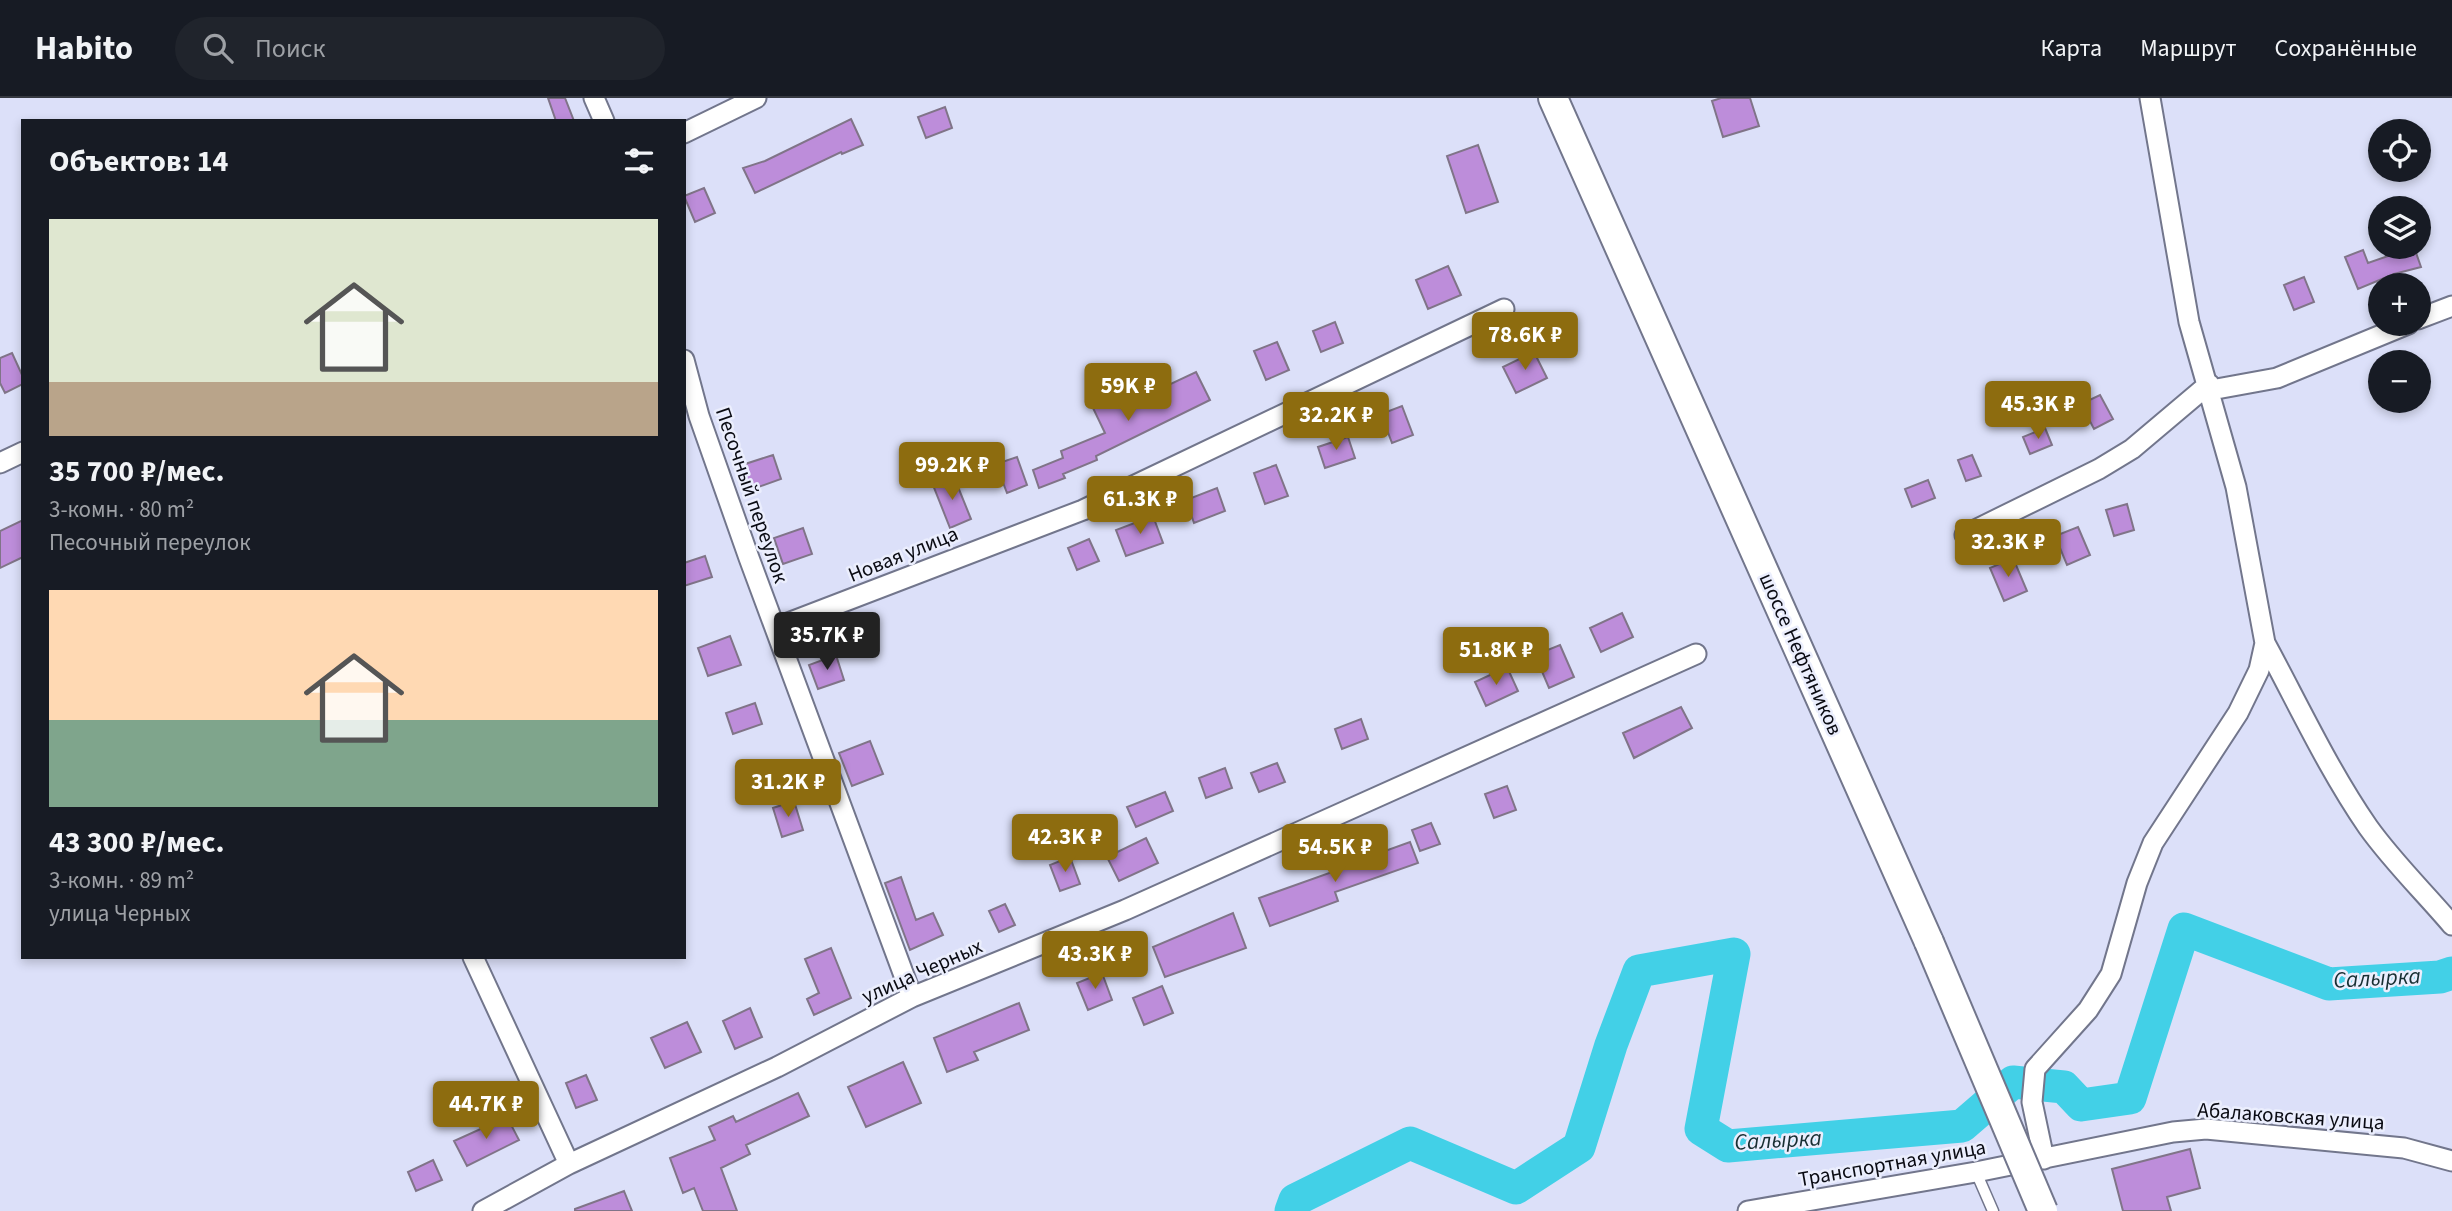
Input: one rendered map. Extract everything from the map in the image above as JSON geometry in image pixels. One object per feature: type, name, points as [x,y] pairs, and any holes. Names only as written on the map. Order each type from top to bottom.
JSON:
[{"type":"main road","name":"шоссе Нефтяников","points":[[1553,98],[1929,942],[2043,1211]]},
{"type":"street","points":[[594,98],[603,119]]},
{"type":"street","points":[[686,132],[756,98]]},
{"type":"street","points":[[2150,98],[2189,321],[2210,387],[2236,487],[2265,643],[2328,761],[2367,824],[2397,866],[2450,923]]},
{"type":"street","points":[[2431,314],[2452,306]]},
{"type":"street","name":"Новая улица","points":[[775,628],[1083,510],[1504,309]]},
{"type":"street","points":[[1965,535],[2133,449],[2210,387],[2277,378],[2379,336]]},
{"type":"street","name":"Песочный переулок","points":[[686,367],[699,416],[775,628],[912,997]]},
{"type":"street","points":[[0,463],[21,453]]},
{"type":"street","points":[[2045,1159],[2032,1102],[2035,1069],[2088,1010],[2111,974],[2137,883],[2153,843],[2238,713],[2259,670],[2265,643]]},
{"type":"street","name":"улица Черных","points":[[483,1211],[569,1164],[776,1067],[912,997],[1125,910],[1696,654]]},
{"type":"street","points":[[474,959],[569,1164]]},
{"type":"street","name":"Абалаковская улица","points":[[2045,1159],[2174,1132],[2206,1129],[2404,1148],[2452,1161]]},
{"type":"street","name":"Транспортная улица","points":[[1748,1211],[2045,1159]]},
{"type":"lane","points":[[1976,1172],[1993,1211]]},
{"type":"building","points":[[548,98],[565,98],[573,119],[555,119]]},
{"type":"building","points":[[1721,98],[1750,98],[1759,126],[1723,137],[1712,101]]},
{"type":"building","points":[[945,107],[952,128],[926,138],[918,117]]},
{"type":"building","points":[[851,119],[863,145],[842,154],[841,152],[755,193],[743,168],[765,161]]},
{"type":"building","points":[[1478,145],[1498,202],[1466,213],[1447,156]]},
{"type":"building","points":[[704,188],[715,213],[695,222],[686,195]]},
{"type":"building","points":[[2363,250],[2368,263],[2380,259],[2418,259],[2421,267],[2398,273],[2368,273],[2368,285],[2358,289],[2345,257]]},
{"type":"building","points":[[1448,266],[1461,295],[1428,309],[1416,280]]},
{"type":"building","points":[[2304,277],[2314,302],[2294,310],[2284,285]]},
{"type":"building","points":[[1335,322],[1343,343],[1321,352],[1313,331]]},
{"type":"building","points":[[1277,342],[1289,370],[1266,380],[1254,351]]},
{"type":"building","points":[[1534,352],[1547,378],[1516,393],[1503,367]]},
{"type":"building","points":[[12,353],[21,373],[21,385],[5,393],[0,383],[0,358]]},
{"type":"building","points":[[1196,372],[1210,400],[1096,456],[1097,460],[1063,474],[1065,478],[1039,488],[1033,470],[1063,458],[1061,451],[1105,433],[1093,408],[1121,394],[1123,399],[1155,383],[1158,390]]},
{"type":"building","points":[[2100,395],[2113,419],[2094,429],[2081,404]]},
{"type":"building","points":[[1402,406],[1413,435],[1392,443],[1381,414]]},
{"type":"building","points":[[2045,428],[2052,445],[2030,454],[2023,437]]},
{"type":"building","points":[[1348,437],[1355,458],[1325,468],[1318,447]]},
{"type":"building","points":[[773,455],[781,479],[747,491],[739,466]]},
{"type":"building","points":[[1972,455],[1981,476],[1966,481],[1958,460]]},
{"type":"building","points":[[1017,457],[1027,485],[1007,493],[996,464]]},
{"type":"building","points":[[1276,465],[1288,496],[1265,504],[1254,473]]},
{"type":"building","points":[[954,477],[971,519],[950,528],[933,485]]},
{"type":"building","points":[[1928,480],[1935,498],[1912,507],[1905,489]]},
{"type":"building","points":[[1217,488],[1225,511],[1194,523],[1186,500]]},
{"type":"building","points":[[2127,504],[2134,530],[2114,536],[2106,510]]},
{"type":"building","points":[[1153,516],[1163,543],[1126,556],[1116,530]]},
{"type":"building","points":[[21,521],[21,558],[0,568],[0,531]]},
{"type":"building","points":[[2078,527],[2090,555],[2067,565],[2055,536]]},
{"type":"building","points":[[803,528],[812,554],[783,564],[774,538]]},
{"type":"building","points":[[1089,539],[1099,561],[1077,570],[1068,548]]},
{"type":"building","points":[[705,556],[712,577],[686,585],[686,562]]},
{"type":"building","points":[[2013,558],[2027,591],[2004,601],[1990,568]]},
{"type":"building","points":[[1622,613],[1633,637],[1601,652],[1590,628]]},
{"type":"building","points":[[863,615],[872,640],[846,649],[837,625]]},
{"type":"building","points":[[730,636],[741,665],[708,676],[698,648]]},
{"type":"building","points":[[1560,645],[1574,677],[1549,688],[1535,655]]},
{"type":"building","points":[[836,655],[844,680],[818,689],[809,665]]},
{"type":"building","points":[[1507,667],[1518,691],[1486,706],[1475,682]]},
{"type":"building","points":[[755,703],[762,724],[733,734],[726,713]]},
{"type":"building","points":[[1681,707],[1692,728],[1634,758],[1623,733]]},
{"type":"building","points":[[1361,719],[1368,739],[1342,749],[1335,729]]},
{"type":"building","points":[[870,741],[883,774],[852,786],[839,753]]},
{"type":"building","points":[[1277,763],[1285,782],[1259,792],[1251,773]]},
{"type":"building","points":[[1225,768],[1232,788],[1206,798],[1199,778]]},
{"type":"building","points":[[1507,786],[1516,810],[1494,818],[1485,794]]},
{"type":"building","points":[[1165,792],[1173,811],[1136,827],[1127,807]]},
{"type":"building","points":[[794,801],[803,830],[782,837],[773,808]]},
{"type":"building","points":[[1431,823],[1440,844],[1420,851],[1412,830]]},
{"type":"building","points":[[1146,838],[1158,863],[1119,881],[1107,857]]},
{"type":"building","points":[[1410,842],[1418,863],[1335,892],[1338,901],[1270,926],[1259,898],[1352,865],[1349,858],[1372,850],[1374,855]]},
{"type":"building","points":[[1070,857],[1080,884],[1060,891],[1050,865]]},
{"type":"building","points":[[901,877],[916,920],[933,913],[943,935],[910,950],[885,883]]},
{"type":"building","points":[[1005,904],[1015,925],[999,932],[989,911]]},
{"type":"building","points":[[1233,913],[1246,948],[1165,977],[1153,947]]},
{"type":"building","points":[[831,948],[851,998],[814,1015],[807,999],[819,993],[805,959]]},
{"type":"building","points":[[1102,973],[1112,1000],[1088,1010],[1077,983]]},
{"type":"building","points":[[1162,986],[1173,1013],[1144,1025],[1133,998]]},
{"type":"building","points":[[1019,1003],[1029,1030],[974,1052],[978,1060],[947,1072],[934,1038]]},
{"type":"building","points":[[750,1008],[762,1037],[735,1049],[723,1021]]},
{"type":"building","points":[[687,1022],[701,1052],[665,1068],[651,1038]]},
{"type":"building","points":[[903,1062],[921,1103],[866,1127],[848,1087]]},
{"type":"building","points":[[586,1075],[597,1100],[576,1108],[566,1083]]},
{"type":"building","points":[[798,1093],[809,1116],[746,1145],[750,1154],[721,1168],[737,1211],[703,1211],[694,1188],[683,1193],[670,1158],[715,1140],[709,1127],[733,1116],[736,1122]]},
{"type":"building","points":[[507,1117],[519,1140],[467,1166],[454,1141]]},
{"type":"building","points":[[2190,1149],[2200,1188],[2167,1197],[2171,1211],[2123,1211],[2112,1169]]},
{"type":"building","points":[[433,1160],[442,1180],[416,1191],[408,1172]]},
{"type":"building","points":[[624,1191],[632,1211],[575,1211],[575,1209]]},
{"type":"waterway","name":"Салырка","points":[[1291,1211],[1295,1200],[1410,1143],[1516,1188],[1579,1147],[1611,1045],[1639,971],[1734,954],[1701,1129],[1728,1146],[1962,1126],[2013,1082],[2064,1087],[2081,1105],[2130,1098],[2184,929],[2329,984],[2440,977],[2452,973]]}]
